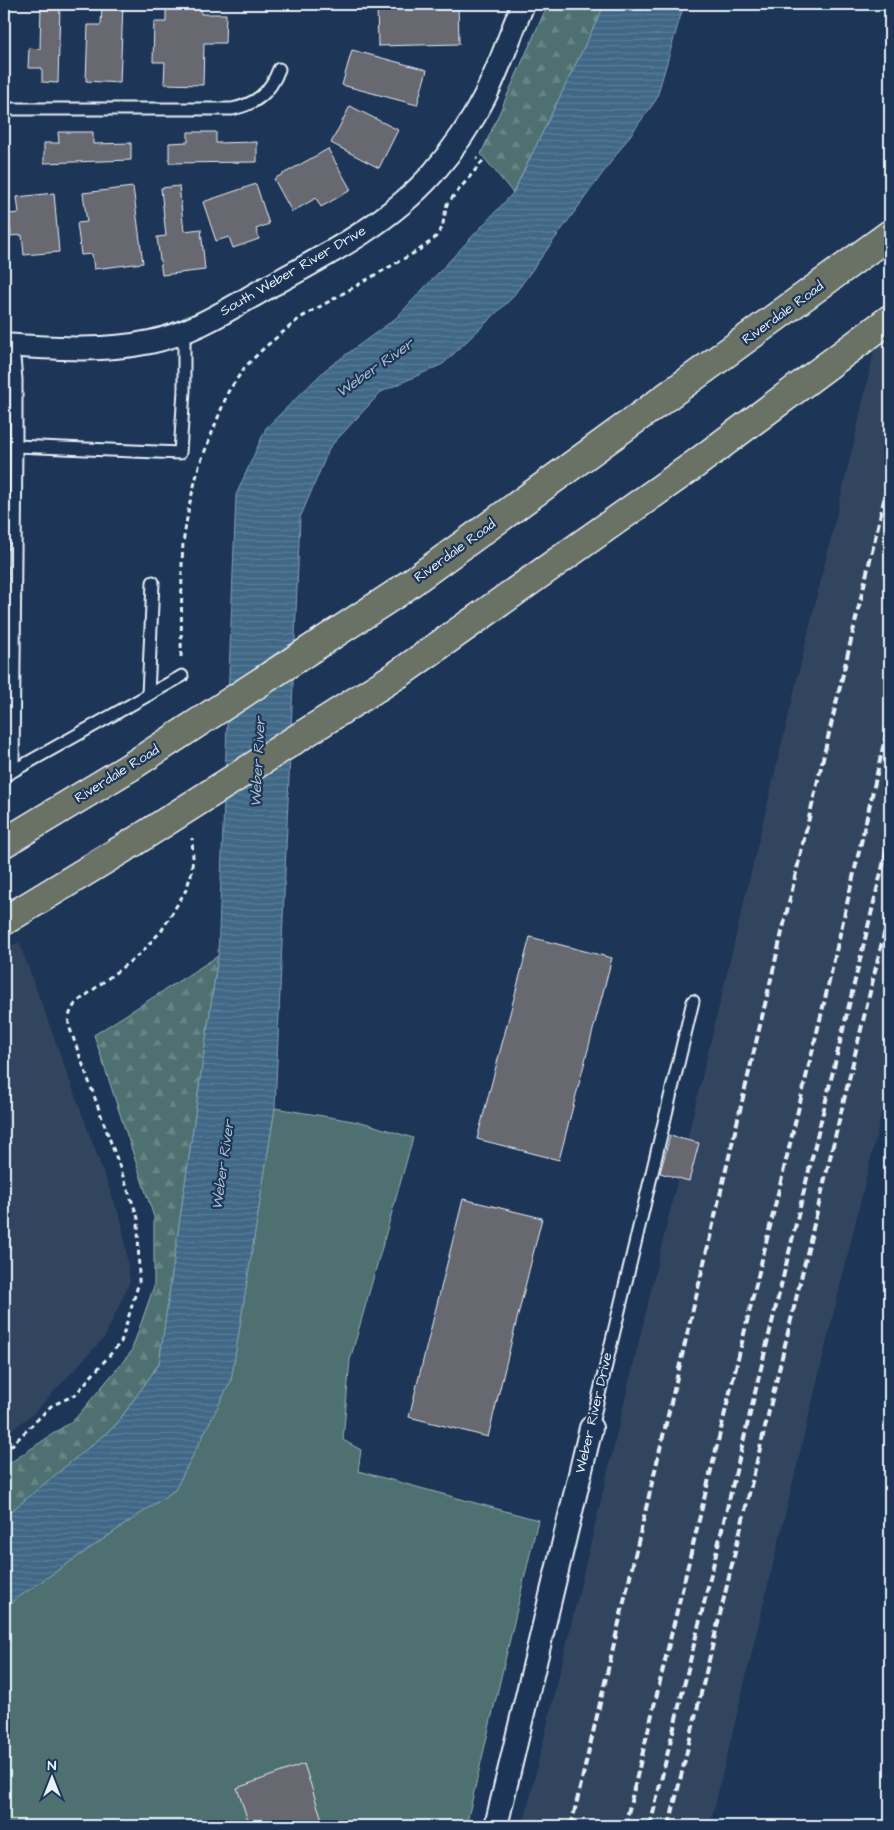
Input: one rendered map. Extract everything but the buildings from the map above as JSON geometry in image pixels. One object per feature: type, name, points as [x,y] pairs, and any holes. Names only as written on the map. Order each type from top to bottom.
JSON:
[{"type":"main road","name":"Riverdale Road","points":[[4,843],[130,767],[397,593],[890,234]]},
{"type":"main road","points":[[4,921],[134,842],[400,672],[694,465],[890,319]]},
{"type":"street","name":"South Weber River Drive","points":[[9,346],[100,349],[153,342],[184,332],[223,313],[318,260],[386,216],[412,196],[439,165],[484,98],[522,4]]},
{"type":"street","name":"Weber River Drive","points":[[496,1826],[591,1428]]},
{"type":"lane","points":[[4,109],[232,109],[246,106],[259,98],[274,84],[279,69]]},
{"type":"lane","points":[[16,446],[180,453],[184,390],[184,332]]},
{"type":"lane","points":[[8,773],[16,446],[16,380],[9,346]]},
{"type":"lane","points":[[148,695],[153,582]]},
{"type":"lane","points":[[8,773],[182,676]]},
{"type":"lane","name":"Weber River Drive","points":[[591,1428],[693,1000]]},
{"type":"path","points":[[447,204],[482,162]]},
{"type":"shaded area","points":[[890,252],[890,1079],[710,1826],[523,1826],[856,433],[874,351]]},
{"type":"shaded area","points":[[19,942],[122,1223],[130,1281],[105,1337],[34,1413],[4,1436],[4,949]]},
{"type":"green space","points":[[548,4],[605,4],[513,193],[481,154]]},
{"type":"green space","points":[[218,956],[159,1364],[116,1425],[4,1517],[4,1467],[75,1419],[131,1352],[154,1286],[154,1217],[94,1035]]},
{"type":"green space","points":[[275,1108],[365,1123],[413,1138],[350,1360],[343,1440],[361,1450],[358,1471],[538,1520],[466,1826],[4,1826],[4,1607],[175,1490],[231,1380]]},
{"type":"water","name":"Weber River","points":[[605,4],[684,4],[656,100],[511,299],[443,364],[381,392],[330,447],[300,518],[275,1108],[231,1381],[175,1490],[4,1607],[4,1517],[116,1425],[159,1364],[218,956],[236,495],[266,428],[325,370],[396,318],[513,193]]},
{"type":"railway","points":[[571,1826],[890,475]]},
{"type":"railway","points":[[625,1826],[825,999],[890,717]]},
{"type":"railway","points":[[650,1826],[890,836]]},
{"type":"railway","points":[[669,1826],[890,909]]}]
